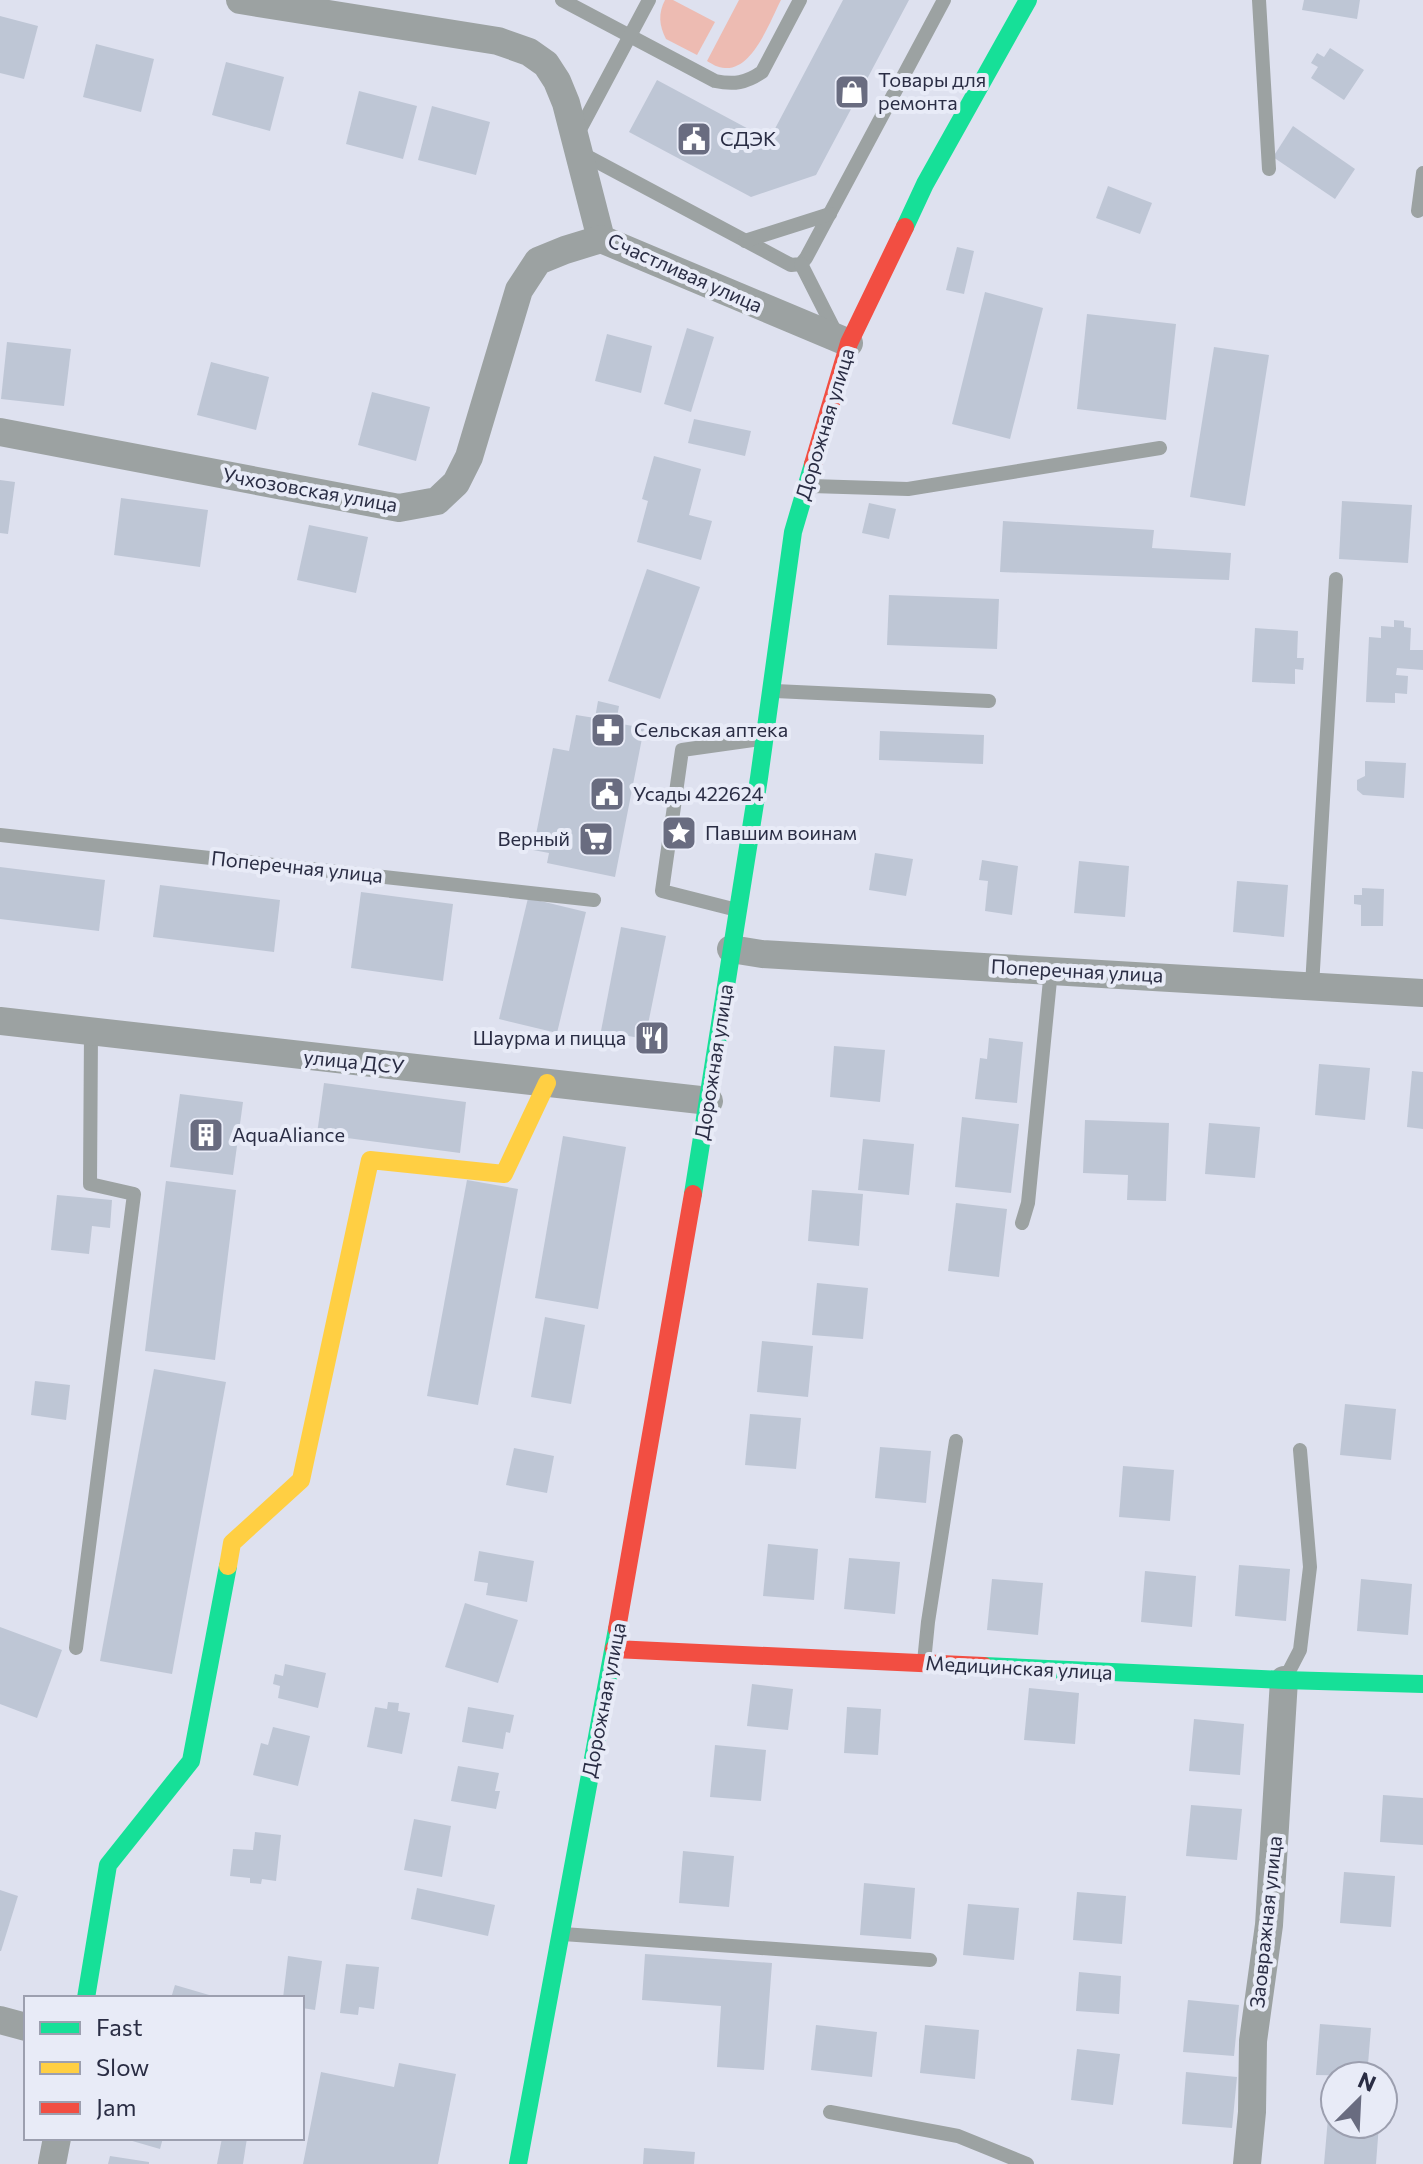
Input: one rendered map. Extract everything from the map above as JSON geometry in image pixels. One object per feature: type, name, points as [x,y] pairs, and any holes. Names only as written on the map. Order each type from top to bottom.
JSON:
[{"type":"street","name":"Счастливая улица","points":[[240,0],[498,41],[529,52],[546,64],[557,81],[601,239],[844,340]]},
{"type":"street","name":"Дорожная улица","points":[[518,2164],[614,1649],[709,1101],[793,532],[844,340],[925,184],[1028,0]]},
{"type":"street","name":"Учхозовская улица","points":[[0,432],[399,508],[437,501],[456,483],[469,457],[519,290],[538,261],[601,239]]},
{"type":"street","name":"Поперечная улица","points":[[731,949],[762,954],[1423,993]]},
{"type":"street","name":"улица ДСУ","points":[[0,1021],[709,1101]]},
{"type":"street","points":[[86,1996],[108,1865],[191,1761],[232,1543],[301,1480],[370,1160],[504,1174],[547,1083]]},
{"type":"street","name":"Медицинская улица","points":[[614,1649],[1423,1684]]},
{"type":"street","name":"Заовражная улица","points":[[1247,2164],[1252,2112],[1253,2041],[1269,1925],[1284,1680]]},
{"type":"street","points":[[0,2020],[24,2026]]},
{"type":"street","points":[[52,2164],[57,2140]]},
{"type":"lane","points":[[562,0],[715,81],[729,84],[752,79],[762,72],[800,0]]},
{"type":"lane","points":[[649,0],[577,145],[791,265],[801,264],[806,258],[944,0]]},
{"type":"lane","points":[[1259,0],[1269,169]]},
{"type":"lane","points":[[1418,211],[1423,173]]},
{"type":"lane","points":[[745,241],[830,214]]},
{"type":"lane","points":[[801,264],[844,340]]},
{"type":"lane","points":[[807,486],[908,489],[1160,448]]},
{"type":"lane","points":[[1312,986],[1336,579]]},
{"type":"lane","points":[[771,691],[989,701]]},
{"type":"lane","points":[[737,910],[662,891],[682,750],[764,738]]},
{"type":"lane","name":"Поперечная улица","points":[[0,835],[594,900]]},
{"type":"lane","points":[[1022,1223],[1028,1203],[1051,970]]},
{"type":"lane","points":[[76,1648],[134,1194],[90,1184],[91,1032]]},
{"type":"lane","points":[[924,1663],[956,1441]]},
{"type":"lane","points":[[1284,1680],[1300,1650],[1310,1567],[1300,1450]]},
{"type":"lane","points":[[560,1934],[930,1960]]},
{"type":"lane","points":[[830,2112],[958,2136],[1027,2164]]},
{"type":"shaded area","points":[[665,0],[673,0],[715,22],[697,55],[666,39],[660,20]]},
{"type":"shaded area","points":[[739,0],[781,0],[752,53],[735,67],[720,67],[707,61]]},
{"type":"building","points":[[843,0],[909,0],[816,175],[751,197],[629,132],[657,80],[769,140]]},
{"type":"building","points":[[1304,0],[1360,0],[1357,19],[1302,10]]},
{"type":"building","points":[[0,16],[38,26],[24,79],[0,73]]},
{"type":"building","points":[[96,44],[154,59],[141,112],[83,97]]},
{"type":"building","points":[[1330,48],[1364,70],[1344,100],[1311,78],[1318,67],[1311,63],[1317,53],[1324,57]]},
{"type":"building","points":[[226,62],[284,77],[270,131],[212,115]]},
{"type":"building","points":[[359,91],[417,106],[403,159],[346,144]]},
{"type":"building","points":[[432,106],[490,122],[476,175],[418,160]]},
{"type":"building","points":[[1293,126],[1355,169],[1335,199],[1273,157]]},
{"type":"building","points":[[1108,186],[1152,203],[1140,234],[1096,218]]},
{"type":"building","points":[[957,247],[974,251],[964,294],[946,290]]},
{"type":"building","points":[[985,292],[1043,308],[1010,439],[952,424]]},
{"type":"building","points":[[1087,314],[1176,324],[1166,420],[1077,409]]},
{"type":"building","points":[[687,328],[714,337],[691,412],[664,404]]},
{"type":"building","points":[[607,334],[652,346],[641,393],[595,381]]},
{"type":"building","points":[[7,342],[71,349],[64,406],[1,399]]},
{"type":"building","points":[[1214,347],[1269,355],[1245,506],[1190,497]]},
{"type":"building","points":[[211,362],[269,377],[256,430],[197,415]]},
{"type":"building","points":[[372,392],[430,407],[416,461],[358,445]]},
{"type":"building","points":[[694,419],[751,431],[745,456],[688,443]]},
{"type":"building","points":[[654,456],[701,469],[689,515],[712,521],[701,560],[637,542],[648,501],[642,499]]},
{"type":"building","points":[[0,480],[15,482],[8,534],[0,533]]},
{"type":"building","points":[[121,498],[208,510],[200,567],[114,555]]},
{"type":"building","points":[[1342,501],[1412,505],[1408,563],[1339,559]]},
{"type":"building","points":[[869,503],[896,509],[889,539],[862,533]]},
{"type":"building","points":[[1003,521],[1154,530],[1152,548],[1231,553],[1229,580],[1000,572]]},
{"type":"building","points":[[309,525],[368,537],[356,593],[297,580]]},
{"type":"building","points":[[647,569],[700,587],[660,699],[608,681]]},
{"type":"building","points":[[889,595],[999,599],[997,649],[887,645]]},
{"type":"building","points":[[1394,620],[1404,621],[1404,627],[1411,628],[1410,650],[1423,650],[1423,670],[1397,668],[1396,675],[1408,676],[1407,694],[1395,693],[1395,703],[1366,702],[1369,637],[1381,638],[1381,626],[1394,627]]},
{"type":"building","points":[[1255,628],[1298,631],[1297,658],[1304,658],[1303,670],[1295,669],[1295,684],[1252,682]]},
{"type":"building","points":[[598,701],[619,706],[616,723],[644,728],[615,877],[547,863],[549,853],[533,850],[553,748],[569,751],[576,715],[595,718]]},
{"type":"building","points":[[880,731],[984,735],[983,764],[879,760]]},
{"type":"building","points":[[1365,761],[1406,763],[1404,798],[1363,795],[1357,790],[1357,780],[1365,776]]},
{"type":"building","points":[[875,853],[913,859],[906,896],[869,890]]},
{"type":"building","points":[[982,860],[1018,866],[1012,915],[985,911],[988,881],[979,880]]},
{"type":"building","points":[[1079,861],[1129,866],[1125,917],[1074,913]]},
{"type":"building","points":[[0,867],[105,880],[99,931],[0,919]]},
{"type":"building","points":[[1237,881],[1288,885],[1284,937],[1233,932]]},
{"type":"building","points":[[160,885],[280,900],[274,952],[153,937]]},
{"type":"building","points":[[1362,888],[1384,889],[1383,926],[1361,926],[1361,905],[1354,904],[1354,895],[1362,895]]},
{"type":"building","points":[[361,892],[453,904],[443,981],[351,968]]},
{"type":"building","points":[[528,898],[586,912],[557,1033],[499,1019]]},
{"type":"building","points":[[621,927],[666,936],[645,1039],[601,1031]]},
{"type":"building","points":[[989,1038],[1023,1042],[1017,1103],[975,1099],[980,1058],[987,1059]]},
{"type":"building","points":[[834,1046],[885,1050],[880,1102],[830,1097]]},
{"type":"building","points":[[1319,1064],[1370,1068],[1365,1120],[1315,1115]]},
{"type":"building","points":[[1412,1071],[1423,1072],[1423,1129],[1407,1127]]},
{"type":"building","points":[[324,1083],[466,1102],[460,1153],[317,1134]]},
{"type":"building","name":"AquaAliance","points":[[180,1094],[243,1102],[233,1175],[170,1167]]},
{"type":"building","points":[[962,1117],[1019,1124],[1011,1193],[955,1187]]},
{"type":"building","points":[[1085,1120],[1169,1123],[1166,1201],[1127,1200],[1128,1175],[1083,1173]]},
{"type":"building","points":[[1209,1123],[1260,1127],[1255,1178],[1205,1174]]},
{"type":"building","points":[[563,1136],[626,1147],[598,1309],[535,1298]]},
{"type":"building","points":[[863,1139],[914,1144],[909,1195],[858,1190]]},
{"type":"building","points":[[467,1180],[518,1189],[478,1405],[427,1396]]},
{"type":"building","points":[[166,1181],[236,1190],[215,1360],[145,1351]]},
{"type":"building","points":[[812,1190],[863,1194],[859,1246],[808,1241]]},
{"type":"building","points":[[57,1195],[112,1200],[110,1228],[92,1226],[89,1254],[51,1250]]},
{"type":"building","points":[[956,1203],[1007,1209],[999,1277],[948,1271]]},
{"type":"building","points":[[817,1283],[868,1288],[863,1339],[812,1335]]},
{"type":"building","points":[[545,1317],[585,1325],[571,1404],[531,1397]]},
{"type":"building","points":[[762,1341],[813,1346],[808,1397],[757,1392]]},
{"type":"building","points":[[154,1369],[226,1382],[172,1674],[100,1661]]},
{"type":"building","points":[[35,1381],[70,1385],[66,1420],[31,1415]]},
{"type":"building","points":[[1345,1404],[1396,1409],[1391,1460],[1340,1455]]},
{"type":"building","points":[[750,1414],[801,1418],[796,1469],[745,1465]]},
{"type":"building","points":[[880,1447],[931,1451],[926,1503],[875,1498]]},
{"type":"building","points":[[514,1448],[554,1456],[547,1493],[506,1485]]},
{"type":"building","points":[[1123,1466],[1174,1470],[1170,1521],[1119,1517]]},
{"type":"building","points":[[768,1544],[818,1549],[814,1600],[763,1596]]},
{"type":"building","points":[[479,1551],[534,1561],[527,1602],[486,1595],[488,1583],[474,1581]]},
{"type":"building","points":[[849,1558],[900,1562],[895,1614],[844,1609]]},
{"type":"building","points":[[1239,1565],[1290,1569],[1286,1621],[1235,1616]]},
{"type":"building","points":[[1145,1571],[1196,1576],[1192,1627],[1141,1622]]},
{"type":"building","points":[[992,1579],[1043,1583],[1038,1635],[987,1630]]},
{"type":"building","points":[[1361,1579],[1412,1584],[1408,1635],[1357,1631]]},
{"type":"building","points":[[465,1603],[518,1620],[498,1683],[445,1667]]},
{"type":"building","points":[[0,1627],[62,1650],[37,1718],[0,1704]]},
{"type":"building","points":[[285,1664],[326,1673],[318,1708],[278,1698],[280,1686],[273,1684],[275,1674],[283,1676]]},
{"type":"building","points":[[752,1684],[793,1689],[788,1730],[747,1726]]},
{"type":"building","points":[[1029,1688],[1079,1693],[1075,1744],[1024,1740]]},
{"type":"building","points":[[388,1702],[399,1703],[398,1711],[410,1713],[402,1754],[367,1747],[375,1707],[387,1709]]},
{"type":"building","points":[[468,1707],[514,1715],[503,1749],[462,1742]]},
{"type":"building","points":[[847,1707],[881,1709],[878,1755],[844,1753]]},
{"type":"building","points":[[1194,1719],[1244,1724],[1240,1775],[1189,1771]]},
{"type":"building","points":[[273,1727],[310,1736],[298,1786],[253,1775],[261,1743],[268,1745]]},
{"type":"building","points":[[715,1745],[766,1750],[761,1801],[710,1797]]},
{"type":"building","points":[[458,1766],[499,1773],[495,1791],[500,1791],[496,1809],[451,1801]]},
{"type":"building","points":[[1383,1795],[1423,1798],[1423,1845],[1380,1842]]},
{"type":"building","points":[[1191,1805],[1242,1809],[1237,1860],[1186,1856]]},
{"type":"building","points":[[414,1819],[451,1826],[442,1877],[404,1870]]},
{"type":"building","points":[[255,1832],[281,1835],[276,1881],[262,1879],[261,1884],[250,1883],[250,1878],[230,1876],[233,1849],[253,1850]]},
{"type":"building","points":[[683,1851],[734,1856],[729,1907],[679,1903]]},
{"type":"building","points":[[1344,1872],[1395,1876],[1391,1927],[1340,1923]]},
{"type":"building","points":[[864,1883],[915,1888],[911,1939],[860,1935]]},
{"type":"building","points":[[417,1888],[495,1905],[488,1936],[411,1919]]},
{"type":"building","points":[[0,1890],[18,1896],[1,1951],[0,1951]]},
{"type":"building","points":[[1077,1892],[1126,1896],[1122,1944],[1073,1940]]},
{"type":"building","points":[[968,1904],[1019,1908],[1014,1960],[963,1955]]},
{"type":"building","points":[[645,1954],[772,1963],[764,2070],[717,2067],[721,2006],[642,2000]]},
{"type":"building","points":[[288,1956],[322,1961],[315,2010],[304,2008],[304,1996],[283,1996]]},
{"type":"building","points":[[346,1964],[379,1967],[374,2009],[359,2007],[358,2015],[340,2013]]},
{"type":"building","points":[[1079,1972],[1121,1976],[1119,2014],[1076,2011]]},
{"type":"building","points":[[175,1985],[213,1996],[172,1996]]},
{"type":"building","points":[[1188,2000],[1239,2005],[1234,2056],[1183,2052]]},
{"type":"building","points":[[1320,2024],[1371,2028],[1368,2060],[1319,2060],[1319,2075],[1316,2075]]},
{"type":"building","points":[[816,2025],[877,2032],[872,2077],[811,2070]]},
{"type":"building","points":[[925,2025],[979,2030],[975,2079],[920,2073]]},
{"type":"building","points":[[1077,2049],[1120,2054],[1113,2105],[1071,2100]]},
{"type":"building","points":[[399,2063],[456,2074],[438,2164],[303,2164],[321,2072],[394,2087]]},
{"type":"building","points":[[1186,2072],[1237,2077],[1232,2128],[1182,2124]]},
{"type":"building","points":[[129,2140],[162,2140],[160,2149]]},
{"type":"building","points":[[222,2140],[247,2140],[243,2164],[217,2164]]},
{"type":"building","points":[[1326,2140],[1378,2140],[1376,2164],[1324,2164]]},
{"type":"building","points":[[644,2148],[695,2152],[694,2164],[643,2164]]},
{"type":"building","points":[[110,2156],[149,2162],[149,2164],[108,2164]]},
{"type":"traffic: fast","points":[[905,227],[925,184],[1028,0]]},
{"type":"traffic: fast","points":[[693,1194],[759,778],[793,532],[813,464]]},
{"type":"traffic: fast","points":[[86,1996],[108,1865],[191,1761],[228,1566]]},
{"type":"traffic: fast","points":[[518,2164],[617,1629]]},
{"type":"traffic: fast","points":[[984,1666],[1423,1684]]},
{"type":"traffic: slow","points":[[228,1566],[232,1543],[301,1480],[370,1160],[504,1174],[547,1083]]},
{"type":"traffic: jam","points":[[813,464],[849,343],[905,227]]},
{"type":"traffic: jam","points":[[617,1629],[693,1194]]},
{"type":"traffic: jam","points":[[614,1649],[984,1666]]},
{"type":"place","name":"Товары для ремонта","points":[[852,92]]},
{"type":"place","name":"СДЭК","points":[[694,139]]},
{"type":"place","name":"Сельская аптека","points":[[608,730]]},
{"type":"place","name":"Усады 422624","points":[[607,794]]},
{"type":"place","name":"Павшим воинам","points":[[679,833]]},
{"type":"place","name":"Верный","points":[[596,839]]},
{"type":"place","name":"Шаурма и пицца","points":[[652,1038]]},
{"type":"place","name":"AquaAliance","points":[[206,1135]]}]
